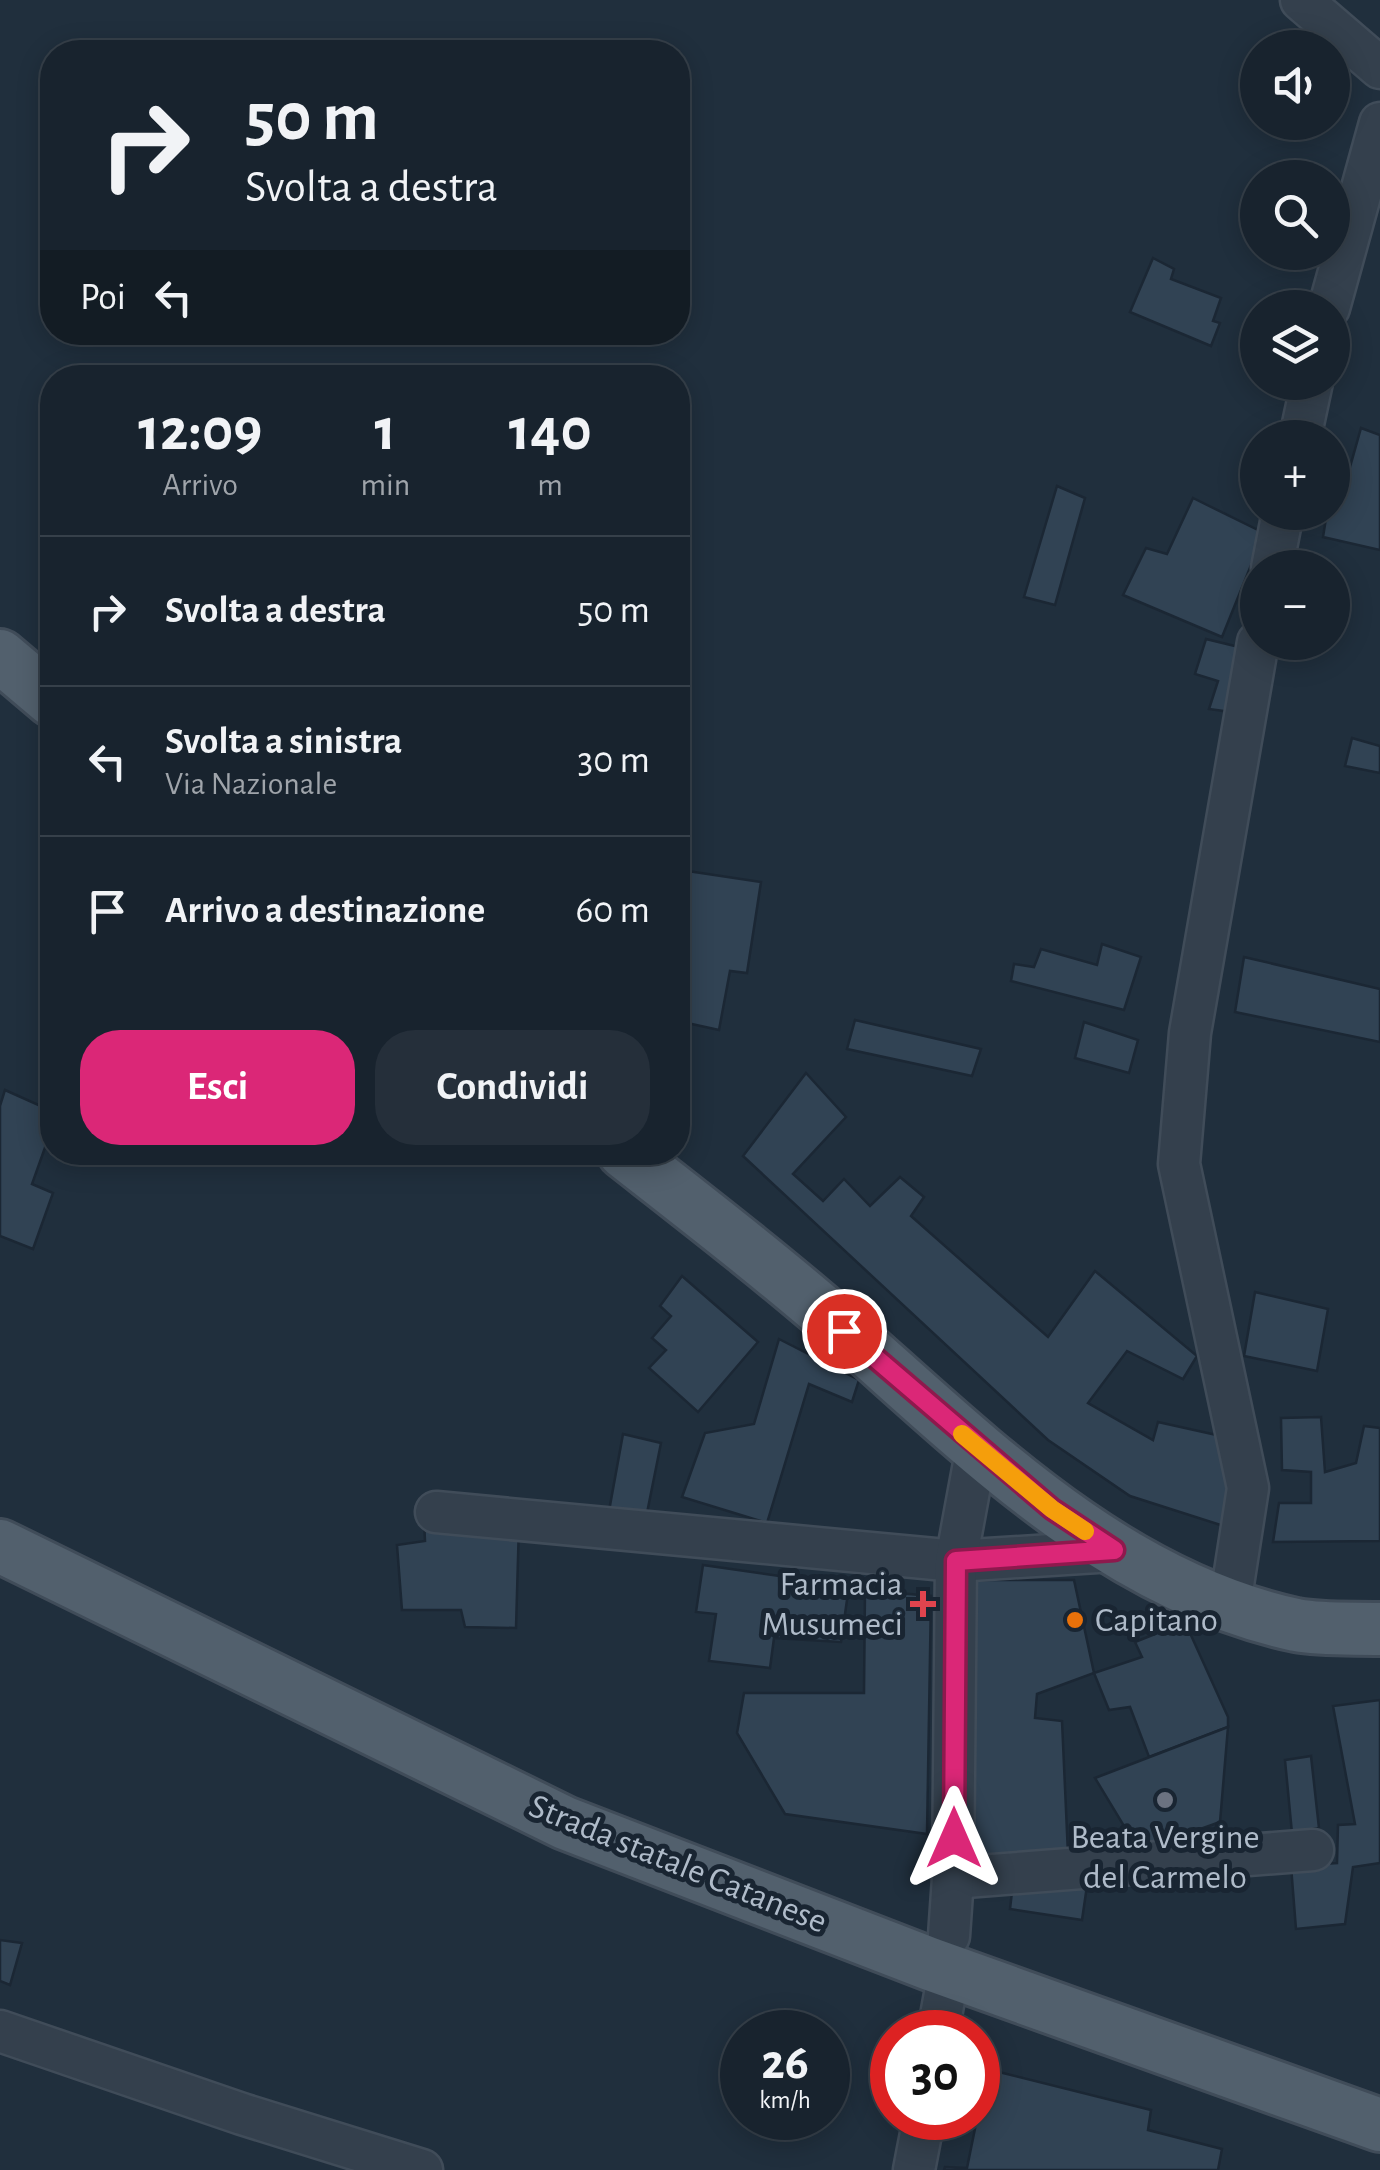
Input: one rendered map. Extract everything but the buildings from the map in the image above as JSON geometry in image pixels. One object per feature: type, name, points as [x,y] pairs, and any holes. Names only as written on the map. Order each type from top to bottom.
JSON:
[{"type":"main road","points":[[0,656],[40,690]]},
{"type":"main road","points":[[641,1165],[765,1261],[1052,1509],[1114,1550],[1230,1604],[1299,1625],[1380,1629]]},
{"type":"main road","name":"Strada statale Catanese","points":[[0,1546],[565,1823],[930,1964],[1380,2125]]},
{"type":"street","points":[[1301,0],[1380,68]]},
{"type":"street","points":[[1334,290],[1380,123]]},
{"type":"street","points":[[1230,1604],[1248,1488],[1179,1164],[1190,1033],[1255,660]]},
{"type":"street","points":[[949,1936],[954,1878],[956,1561],[977,1447]]},
{"type":"street","points":[[436,1512],[956,1561],[1114,1550]]},
{"type":"street","points":[[954,1878],[1313,1850]]},
{"type":"street","points":[[0,2031],[242,2114],[422,2170]]},
{"type":"street","points":[[914,2170],[920,2140]]},
{"type":"slow traffic","points":[[962,1434],[1052,1509],[1085,1531]]},
{"type":"place","name":"Farmacia Musumeci","points":[[923,1604]]},
{"type":"place","name":"Capitano","points":[[1075,1620]]},
{"type":"place","name":"Beata Vergine del Carmelo","points":[[1165,1800]]},
{"type":"route","points":[[844,1331],[1052,1509],[1114,1550],[956,1561],[954,1838]]}]
